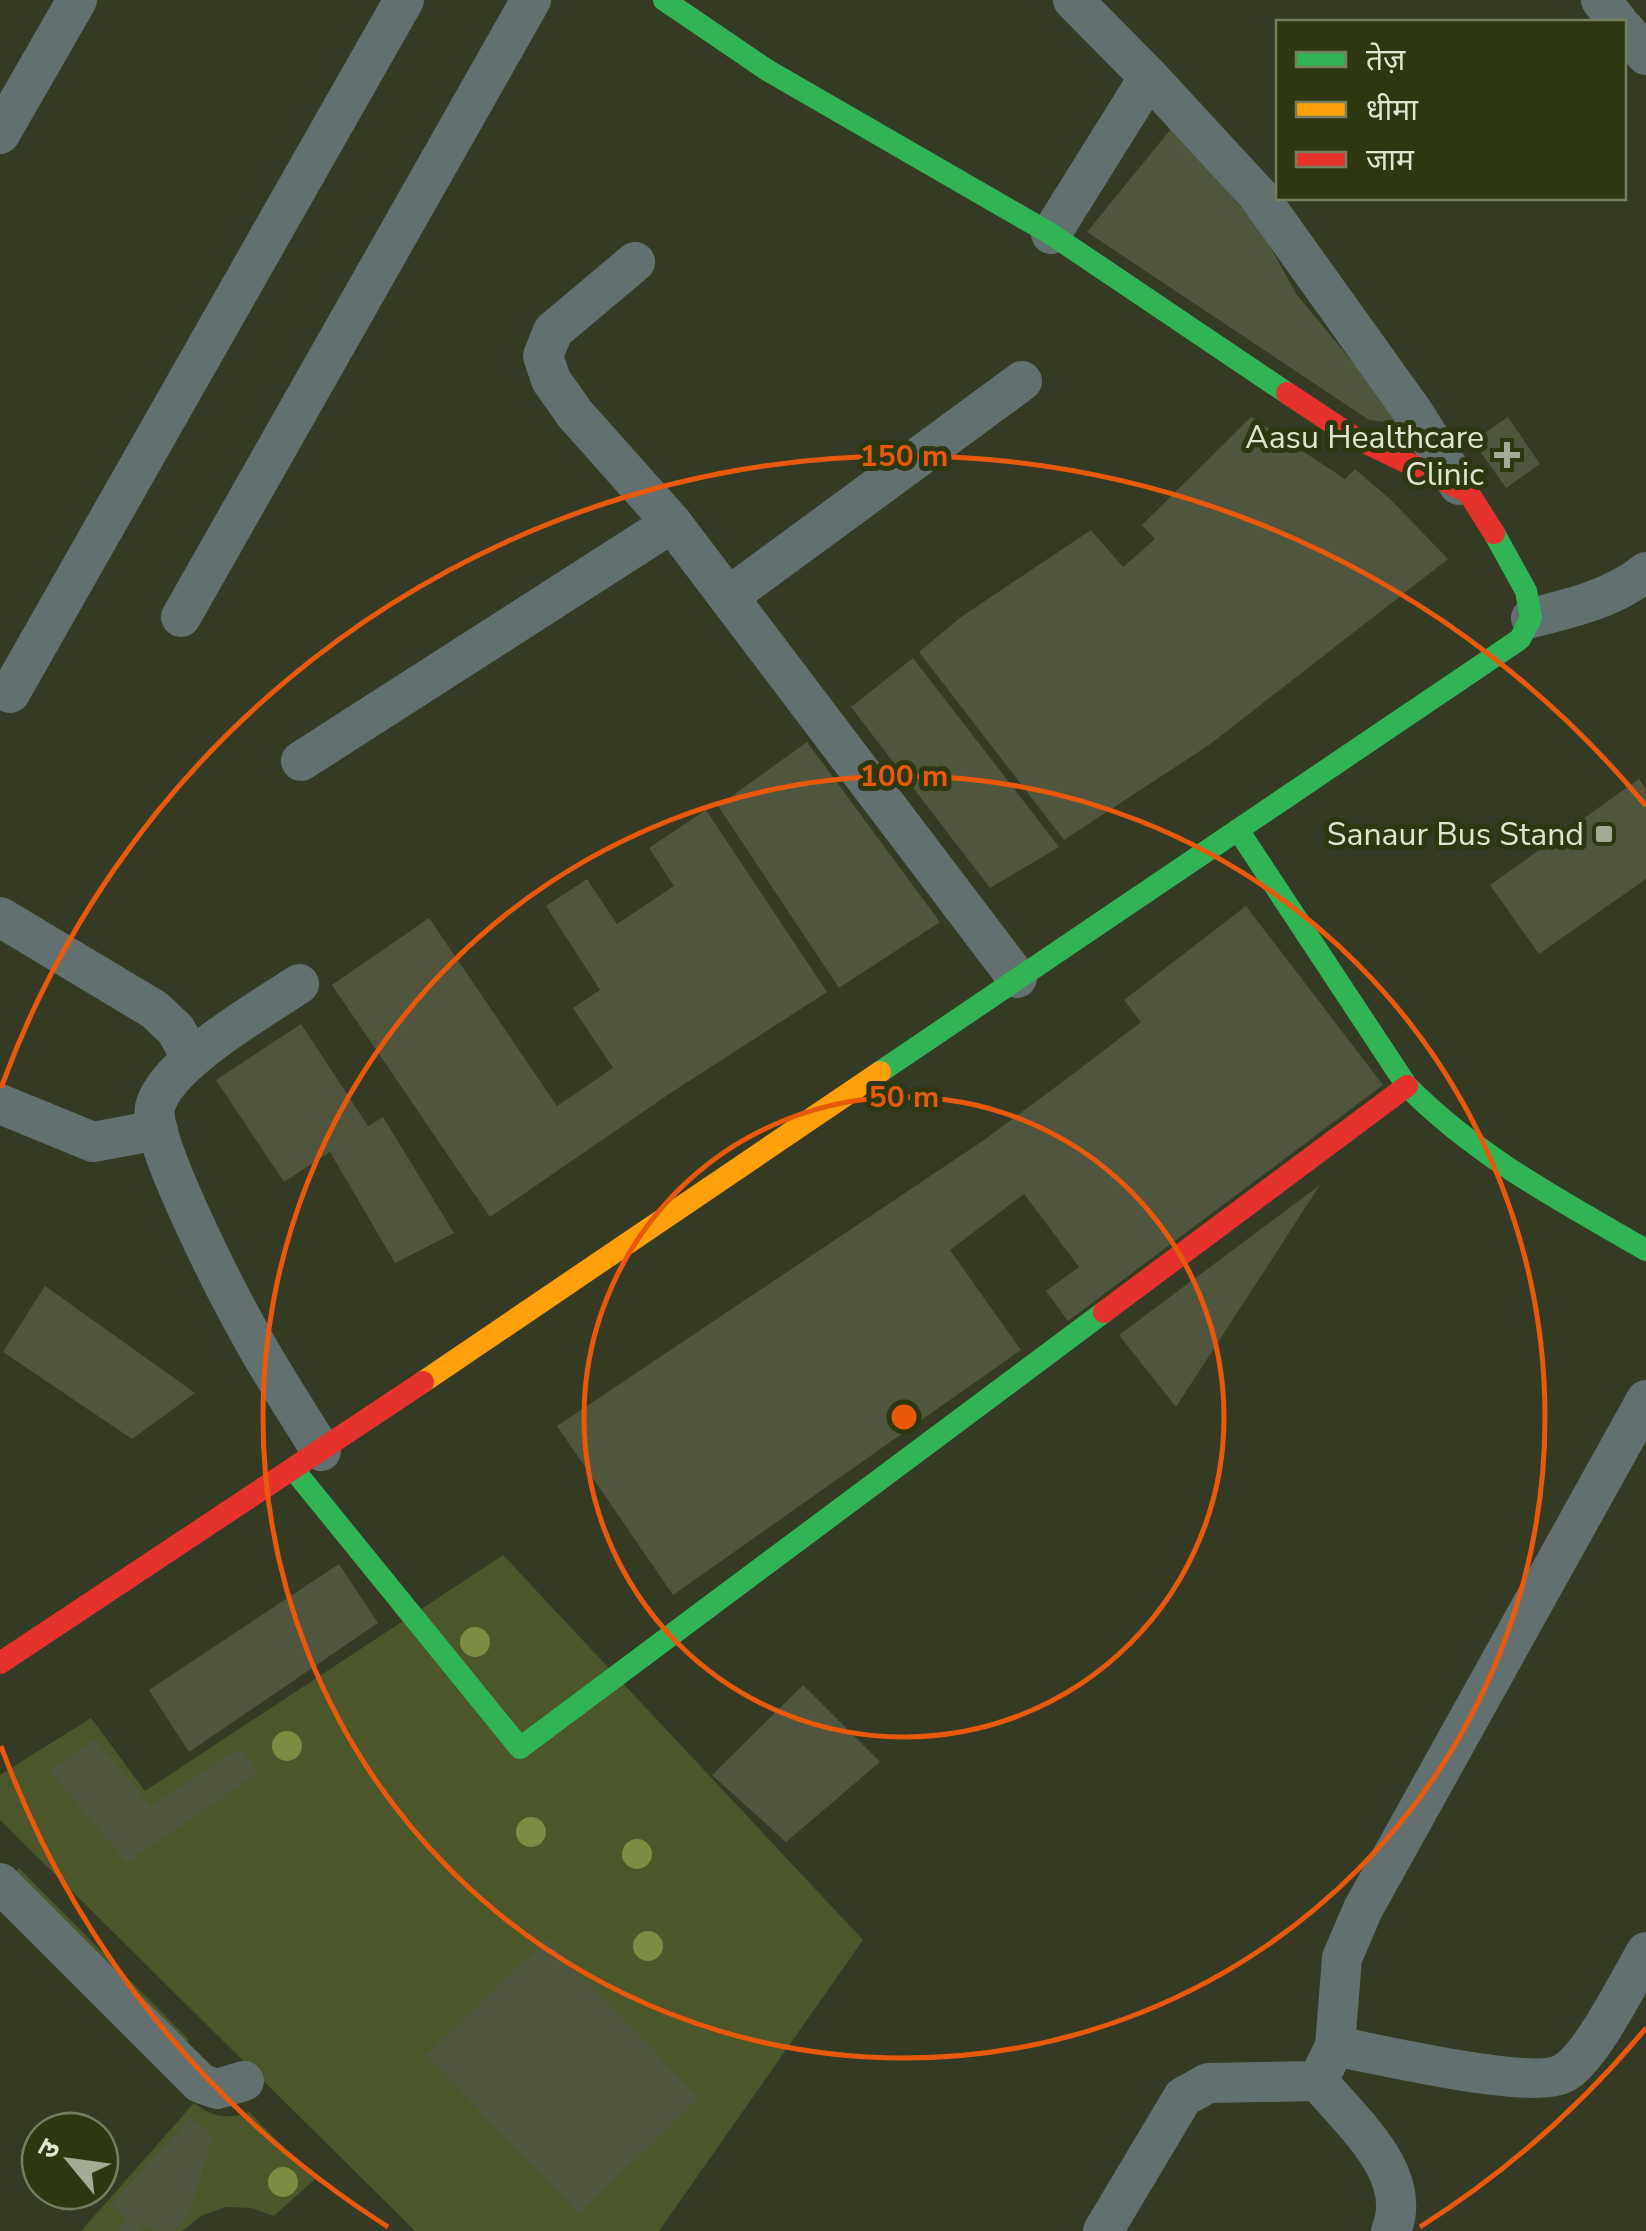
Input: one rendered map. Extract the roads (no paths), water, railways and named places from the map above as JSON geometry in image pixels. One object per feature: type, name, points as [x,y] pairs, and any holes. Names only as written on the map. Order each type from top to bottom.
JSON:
[{"type":"street","points":[[0,134],[77,0]]},
{"type":"street","points":[[10,693],[404,0]]},
{"type":"street","points":[[180,616],[531,0]]},
{"type":"street","points":[[664,0],[767,70],[1050,234],[1352,436],[1459,485]]},
{"type":"street","points":[[0,1663],[308,1460],[1520,639],[1531,618],[1526,591],[1476,500],[1459,485],[1413,412],[1257,194],[1072,0]]},
{"type":"street","points":[[1601,0],[1616,20]]},
{"type":"street","points":[[1626,31],[1646,55]]},
{"type":"street","points":[[1050,234],[1150,78]]},
{"type":"street","points":[[635,262],[554,330],[543,356],[551,380],[575,414],[672,522],[1017,978]]},
{"type":"street","points":[[728,597],[1022,382]]},
{"type":"street","points":[[300,760],[672,522]]},
{"type":"street","points":[[1531,618],[1581,606],[1610,592],[1638,592]]},
{"type":"street","points":[[1238,830],[1407,1086],[1436,1118],[1466,1142],[1646,1250]]},
{"type":"street","points":[[0,917],[155,1010],[176,1030],[191,1057]]},
{"type":"street","points":[[299,984],[191,1057],[162,1092],[154,1109],[164,1156],[308,1460],[520,1748],[1407,1086]]},
{"type":"street","points":[[0,1104],[92,1142],[158,1130]]},
{"type":"street","points":[[1390,2231],[1395,2221],[1397,2193],[1390,2170],[1326,2064],[1342,1958],[1363,1909],[1646,1400]]},
{"type":"street","points":[[0,1882],[200,2084],[217,2089],[244,2081]]},
{"type":"street","points":[[1103,2231],[1183,2097],[1208,2083],[1326,2064],[1528,2080],[1563,2074],[1586,2053],[1646,1952]]},
{"type":"place","name":"Aasu Healthcare Clinic","points":[[1507,455]]},
{"type":"place","name":"Sanaur Bus Stand","points":[[1604,834]]}]
